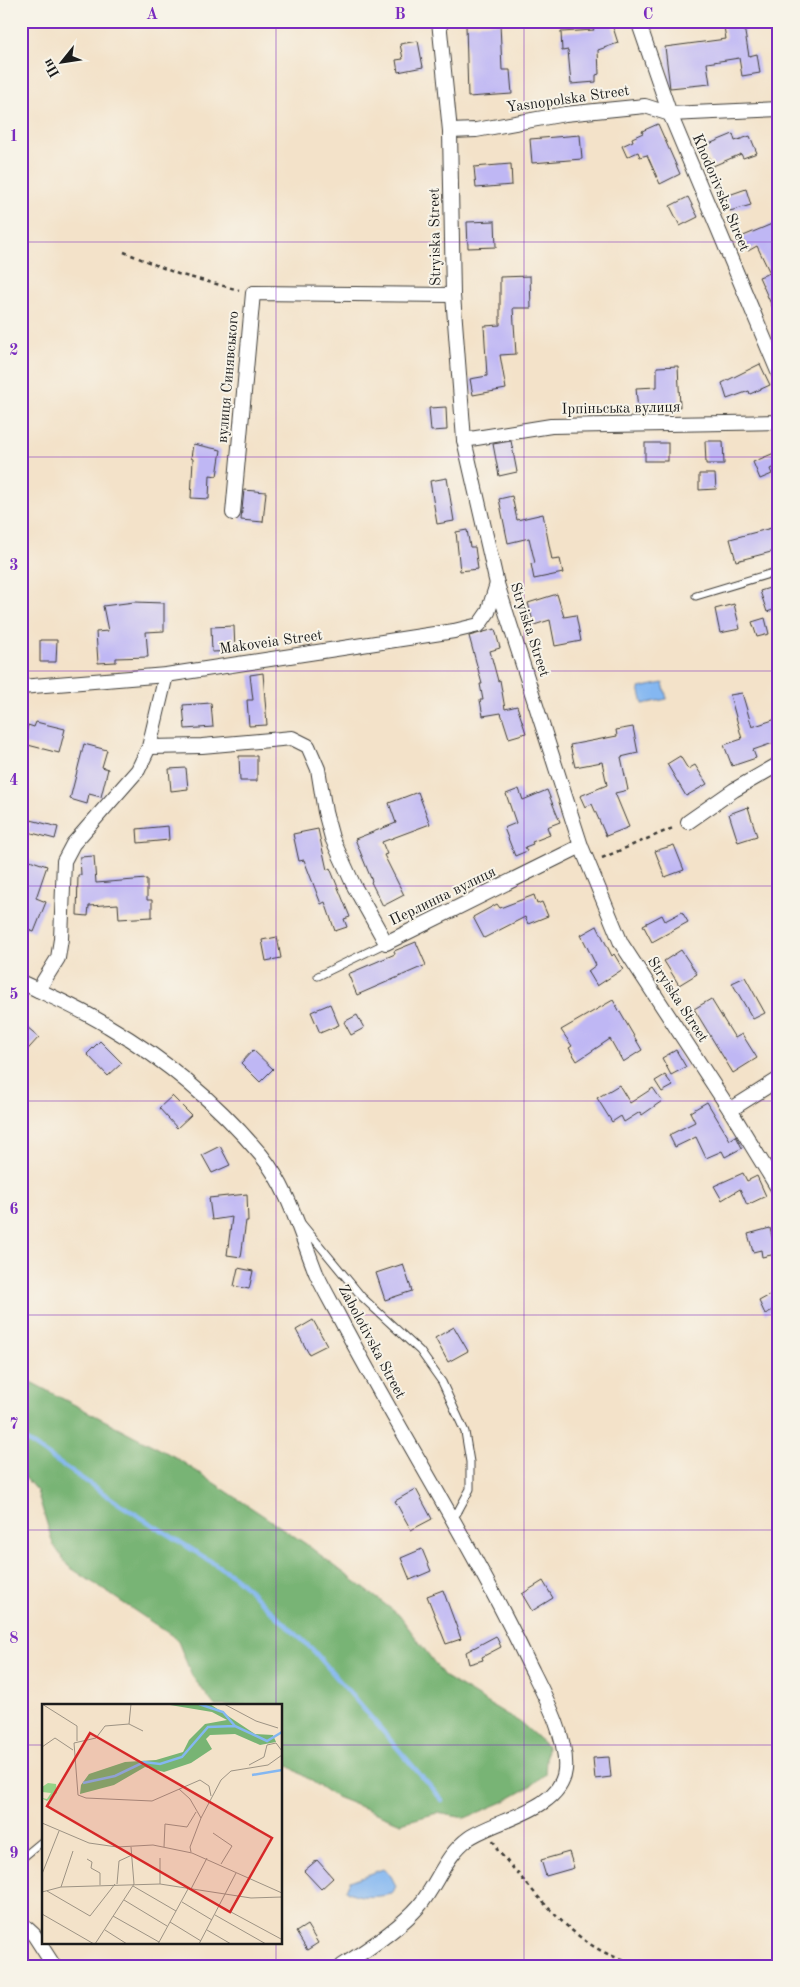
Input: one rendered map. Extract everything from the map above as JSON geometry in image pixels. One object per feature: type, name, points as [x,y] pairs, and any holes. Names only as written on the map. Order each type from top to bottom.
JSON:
[{"type":"street","name":"Stryiska Street","points":[[439,21],[450,131],[453,295],[464,440],[497,584],[587,864],[621,943],[730,1110],[779,1190]]},
{"type":"street","name":"Khodorivska Street","points":[[638,21],[670,114],[779,374]]},
{"type":"street","name":"Yasnopolska Street","points":[[450,131],[476,130],[564,114],[645,106],[670,114],[779,109]]},
{"type":"street","name":"вулиця Синявського","points":[[233,513],[253,293],[453,295]]},
{"type":"street","name":"Ірпіньська вулиця","points":[[464,440],[551,426],[779,422]]},
{"type":"street","name":"Makoveia Street","points":[[21,687],[166,675],[454,632],[479,625],[488,612],[497,584]]},
{"type":"street","points":[[38,990],[58,958],[62,939],[64,862],[73,844],[138,770],[150,747],[166,675]]},
{"type":"street","name":"Перлинна вулиця","points":[[150,747],[202,746],[292,738],[308,746],[318,768],[325,812],[332,838],[354,886],[386,943],[581,846]]},
{"type":"street","points":[[688,822],[734,790],[779,764]]},
{"type":"street","name":"Zabolotivska Street","points":[[21,982],[106,1024],[161,1060],[214,1105],[262,1157],[283,1187],[318,1276],[375,1386],[495,1592],[549,1706],[563,1746],[565,1770],[559,1791],[540,1804],[470,1838],[454,1852],[420,1905],[362,1953],[342,1966]]},
{"type":"street","points":[[730,1110],[779,1079]]},
{"type":"street","points":[[21,1923],[34,1935],[54,1966]]},
{"type":"lane","points":[[696,596],[779,571]]},
{"type":"lane","points":[[318,976],[386,943]]},
{"type":"lane","points":[[294,1214],[362,1297],[420,1352],[442,1382],[465,1432],[470,1462],[470,1489],[457,1513],[450,1514]]},
{"type":"lane","points":[[21,1859],[42,1842]]},
{"type":"path","points":[[124,252],[178,274],[253,293]]},
{"type":"path","points":[[587,864],[688,822]]},
{"type":"path","points":[[488,1829],[498,1852],[557,1916],[583,1939],[613,1955],[639,1962],[684,1966]]},
{"type":"path","points":[[633,1966],[639,1962]]},
{"type":"green space","points":[[21,1377],[175,1457],[306,1544],[399,1615],[445,1677],[521,1723],[547,1746],[545,1774],[528,1788],[503,1802],[465,1818],[437,1813],[401,1823],[336,1797],[282,1762],[282,1704],[213,1704],[192,1676],[177,1639],[68,1566],[53,1544],[37,1491],[21,1473]]},
{"type":"water","points":[[663,683],[667,699],[643,704],[639,688]]},
{"type":"water","points":[[383,1869],[391,1876],[396,1886],[392,1894],[362,1896],[346,1890],[350,1881]]},
{"type":"building","points":[[611,21],[618,43],[598,50],[599,74],[596,75],[596,82],[571,84],[568,50],[562,51],[561,32],[594,30],[592,26]]},
{"type":"building","points":[[723,21],[743,21],[749,56],[757,54],[760,73],[742,76],[739,58],[707,63],[710,84],[670,88],[665,47],[726,39]]},
{"type":"building","points":[[500,23],[502,70],[510,70],[512,94],[468,97],[466,25]]},
{"type":"building","points":[[418,41],[423,67],[398,72],[396,60],[403,59],[400,44]]},
{"type":"building","points":[[658,124],[680,174],[660,184],[647,155],[640,157],[638,152],[627,157],[622,146],[633,141],[632,138],[643,133],[642,131]]},
{"type":"building","points":[[733,134],[735,141],[750,136],[757,153],[743,158],[741,154],[713,166],[704,146]]},
{"type":"building","points":[[580,135],[582,159],[532,163],[530,139]]},
{"type":"building","points":[[511,164],[512,185],[476,188],[474,167]]},
{"type":"building","points":[[746,189],[751,205],[730,211],[726,196]]},
{"type":"building","points":[[688,197],[698,217],[680,226],[670,206]]},
{"type":"building","points":[[495,221],[496,247],[468,248],[467,222]]},
{"type":"building","points":[[779,221],[779,322],[759,277],[770,273],[757,246],[748,251],[741,237]]},
{"type":"building","points":[[530,276],[531,308],[513,308],[516,354],[500,355],[506,389],[473,395],[470,379],[487,376],[484,326],[500,325],[500,277]]},
{"type":"building","points":[[760,364],[770,385],[750,394],[749,391],[727,399],[722,383]]},
{"type":"building","points":[[678,366],[680,407],[638,411],[636,388],[657,387],[657,367]]},
{"type":"building","points":[[446,407],[447,430],[431,431],[429,408]]},
{"type":"building","points":[[511,441],[517,472],[499,476],[493,444]]},
{"type":"building","points":[[705,441],[723,441],[724,464],[706,464]]},
{"type":"building","points":[[645,443],[668,443],[668,461],[645,461]]},
{"type":"building","points":[[193,444],[221,450],[217,476],[210,475],[209,499],[191,498]]},
{"type":"building","points":[[779,451],[779,465],[770,469],[772,474],[760,479],[753,462]]},
{"type":"building","points":[[699,474],[715,474],[716,489],[699,490]]},
{"type":"building","points":[[447,478],[454,521],[437,524],[430,481]]},
{"type":"building","points":[[244,490],[266,492],[263,522],[241,520]]},
{"type":"building","points":[[512,496],[517,520],[543,514],[552,560],[560,559],[563,573],[534,579],[531,564],[535,563],[529,538],[508,543],[499,499]]},
{"type":"building","points":[[779,526],[779,550],[736,561],[730,539]]},
{"type":"building","points":[[467,530],[470,547],[475,547],[478,569],[460,571],[456,532]]},
{"type":"building","points":[[779,585],[779,608],[767,612],[760,591]]},
{"type":"building","points":[[557,594],[564,617],[576,615],[581,641],[555,646],[550,620],[534,625],[528,603]]},
{"type":"building","points":[[134,602],[164,603],[164,631],[146,632],[148,657],[116,658],[116,662],[98,663],[96,632],[108,631],[103,606]]},
{"type":"building","points":[[734,604],[740,629],[720,633],[715,609]]},
{"type":"building","points":[[765,618],[769,634],[757,637],[752,622]]},
{"type":"building","points":[[234,626],[235,651],[212,652],[211,627]]},
{"type":"building","points":[[495,629],[500,648],[490,651],[498,681],[500,680],[505,709],[517,706],[526,733],[509,738],[501,713],[483,716],[480,700],[483,700],[480,684],[482,684],[469,636]]},
{"type":"building","points":[[40,640],[57,640],[56,662],[40,662]]},
{"type":"building","points":[[263,673],[267,725],[249,726],[247,700],[253,700],[250,675]]},
{"type":"building","points":[[742,693],[752,727],[779,718],[779,741],[753,750],[756,758],[732,766],[724,745],[742,739],[730,695]]},
{"type":"building","points":[[211,703],[213,727],[185,729],[183,705]]},
{"type":"building","points":[[36,722],[65,729],[59,753],[24,744],[28,725],[34,727]]},
{"type":"building","points":[[633,727],[638,753],[621,757],[628,790],[615,793],[629,827],[606,836],[592,804],[585,807],[580,796],[607,785],[602,762],[575,767],[570,745],[617,736],[616,730]]},
{"type":"building","points":[[84,744],[107,750],[102,767],[108,769],[101,797],[89,794],[87,804],[70,799]]},
{"type":"building","points":[[239,756],[257,756],[257,781],[240,781]]},
{"type":"building","points":[[680,756],[688,769],[695,765],[707,784],[686,796],[667,764]]},
{"type":"building","points":[[186,768],[188,789],[171,791],[169,769]]},
{"type":"building","points":[[519,789],[523,800],[547,790],[560,822],[547,827],[550,835],[532,842],[533,844],[525,847],[527,851],[515,856],[504,828],[516,823],[506,794]]},
{"type":"building","points":[[418,792],[430,824],[382,842],[387,854],[384,855],[404,895],[383,906],[371,882],[355,839],[396,823],[389,803]]},
{"type":"building","points":[[748,807],[757,836],[738,842],[729,814]]},
{"type":"building","points":[[31,820],[58,827],[55,839],[28,832]]},
{"type":"building","points":[[168,826],[169,840],[138,843],[137,829]]},
{"type":"building","points":[[318,829],[327,870],[330,868],[350,917],[344,919],[347,927],[335,931],[325,902],[321,904],[304,860],[299,861],[293,834]]},
{"type":"building","points":[[674,845],[684,870],[665,877],[655,851]]},
{"type":"building","points":[[94,856],[96,883],[147,879],[147,900],[152,900],[152,917],[119,919],[118,904],[89,906],[88,916],[77,915],[78,875],[81,875],[80,857]]},
{"type":"building","points":[[21,857],[47,866],[36,898],[46,902],[34,932],[21,927]]},
{"type":"building","points":[[534,895],[537,904],[542,902],[548,916],[528,924],[525,917],[484,938],[473,917],[497,904],[500,908]]},
{"type":"building","points":[[682,912],[688,922],[652,942],[643,925],[662,915],[665,921]]},
{"type":"building","points":[[597,926],[612,956],[614,954],[623,969],[597,986],[588,971],[596,965],[581,935]]},
{"type":"building","points":[[277,937],[281,958],[266,961],[262,940]]},
{"type":"building","points":[[416,942],[426,965],[357,995],[348,974],[395,954],[394,951]]},
{"type":"building","points":[[681,950],[697,974],[679,985],[664,961]]},
{"type":"building","points":[[745,977],[765,1013],[753,1019],[732,983]]},
{"type":"building","points":[[711,999],[735,1038],[742,1034],[757,1058],[733,1073],[694,1009]]},
{"type":"building","points":[[613,1000],[642,1050],[623,1062],[610,1039],[577,1061],[569,1048],[572,1046],[561,1030]]},
{"type":"building","points":[[330,1004],[339,1025],[320,1033],[311,1012]]},
{"type":"building","points":[[357,1015],[364,1028],[351,1035],[344,1022]]},
{"type":"building","points":[[21,1022],[39,1037],[21,1057]]},
{"type":"building","points":[[100,1041],[122,1063],[108,1076],[87,1054]]},
{"type":"building","points":[[253,1050],[273,1069],[260,1082],[241,1063]]},
{"type":"building","points":[[676,1050],[686,1067],[671,1075],[662,1058]]},
{"type":"building","points":[[665,1075],[673,1086],[662,1092],[655,1081]]},
{"type":"building","points":[[619,1085],[630,1103],[653,1088],[662,1101],[642,1115],[640,1112],[624,1122],[621,1116],[612,1122],[597,1098]]},
{"type":"building","points":[[172,1096],[191,1115],[177,1128],[159,1108]]},
{"type":"building","points":[[707,1102],[730,1140],[736,1136],[742,1148],[725,1157],[722,1151],[706,1158],[696,1137],[675,1147],[669,1135],[695,1122],[690,1112]]},
{"type":"building","points":[[220,1146],[230,1165],[212,1173],[202,1155]]},
{"type":"building","points":[[743,1173],[747,1181],[757,1176],[766,1196],[747,1205],[740,1189],[722,1200],[714,1186]]},
{"type":"building","points":[[247,1194],[248,1221],[246,1221],[241,1257],[227,1255],[232,1217],[212,1220],[209,1198]]},
{"type":"building","points":[[770,1228],[776,1254],[762,1257],[761,1250],[753,1252],[748,1234]]},
{"type":"building","points":[[403,1264],[412,1291],[385,1300],[376,1273]]},
{"type":"building","points":[[238,1268],[253,1271],[249,1289],[234,1286]]},
{"type":"building","points":[[779,1290],[779,1307],[765,1314],[759,1301]]},
{"type":"building","points":[[313,1320],[327,1345],[309,1354],[296,1330]]},
{"type":"building","points":[[454,1327],[468,1351],[448,1362],[435,1338]]},
{"type":"building","points":[[416,1489],[432,1519],[411,1530],[395,1501]]},
{"type":"building","points":[[422,1549],[431,1571],[410,1580],[401,1558]]},
{"type":"building","points":[[543,1581],[553,1598],[532,1611],[522,1594]]},
{"type":"building","points":[[443,1590],[461,1639],[446,1644],[427,1596]]},
{"type":"building","points":[[496,1636],[501,1647],[482,1657],[483,1660],[469,1664],[466,1652]]},
{"type":"building","points":[[609,1757],[611,1777],[595,1779],[593,1758]]},
{"type":"building","points":[[569,1852],[574,1868],[546,1876],[541,1860]]},
{"type":"building","points":[[317,1860],[333,1878],[321,1889],[304,1871]]},
{"type":"building","points":[[307,1925],[318,1943],[307,1950],[296,1932]]},
{"type":"waterway","points":[[21,1437],[118,1503],[234,1576],[313,1650],[442,1800]]}]
